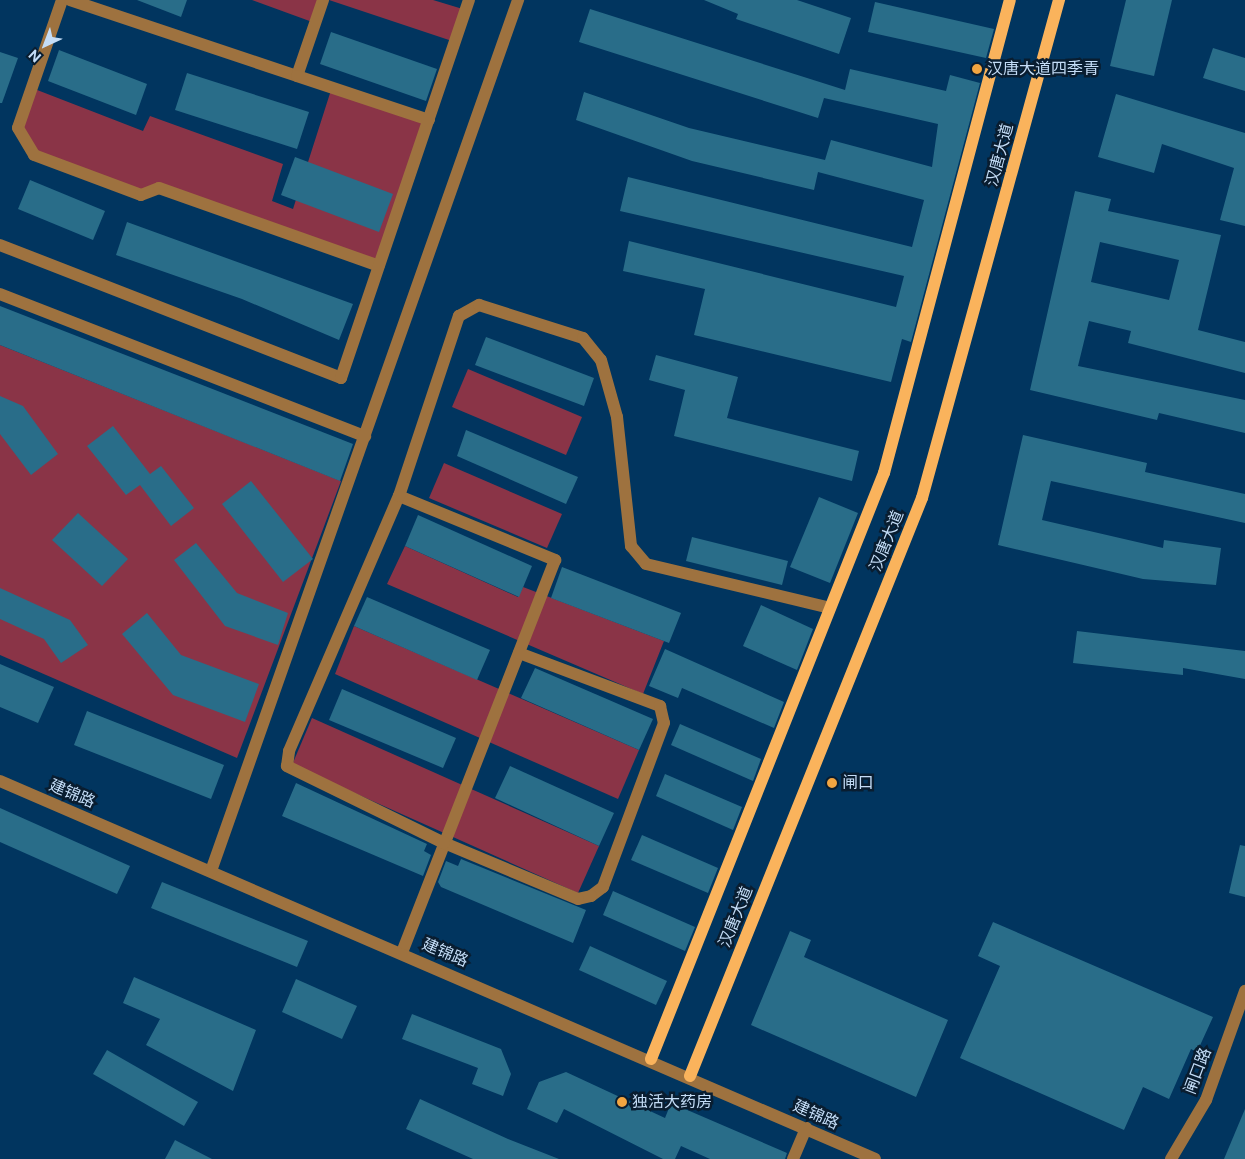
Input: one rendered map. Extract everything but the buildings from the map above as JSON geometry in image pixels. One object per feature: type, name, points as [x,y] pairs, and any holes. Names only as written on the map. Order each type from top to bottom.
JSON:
[{"type":"main road","name":"汉唐大道","points":[[651,1059],[884,473],[1010,0]]},
{"type":"main road","name":"汉唐大道","points":[[690,1076],[922,498],[1059,0]]},
{"type":"street","points":[[62,0],[18,128],[34,156],[141,195],[159,188],[379,266]]},
{"type":"street","points":[[70,0],[428,120]]},
{"type":"street","points":[[297,76],[323,0]]},
{"type":"street","points":[[0,245],[341,378],[469,0]]},
{"type":"street","points":[[211,871],[518,0]]},
{"type":"street","points":[[0,294],[365,436]]},
{"type":"street","points":[[519,653],[660,706],[664,723],[603,887],[578,899],[444,843],[287,766],[289,751],[399,496],[460,316],[479,305],[583,338],[601,360],[617,418],[631,546],[646,564],[830,608]]},
{"type":"street","points":[[399,496],[555,560],[402,952]]},
{"type":"street","name":"建锦路","points":[[0,781],[651,1059],[875,1159]]},
{"type":"street","name":"闸口路","points":[[1172,1159],[1206,1100],[1245,991]]},
{"type":"street","points":[[793,1159],[806,1128]]},
{"type":"shaded area","points":[[252,0],[323,0],[315,23]]},
{"type":"shaded area","points":[[329,0],[433,0],[466,10],[455,42]]},
{"type":"shaded area","points":[[332,87],[429,120],[379,266],[159,188],[141,195],[34,155],[18,128],[32,88],[143,131],[150,116],[283,164],[272,201],[293,209]]},
{"type":"shaded area","points":[[0,345],[341,481],[237,758],[0,655]]},
{"type":"shaded area","points":[[468,369],[582,417],[566,455],[452,407]]},
{"type":"shaded area","points":[[444,463],[562,514],[547,548],[429,498]]},
{"type":"shaded area","points":[[405,546],[518,597],[523,587],[664,641],[643,694],[387,584]]},
{"type":"shaded area","points":[[354,626],[639,750],[618,799],[335,674]]},
{"type":"shaded area","points":[[312,718],[599,846],[578,893],[292,765]]},
{"type":"place","name":"汉唐大道四季青","points":[[977,69]]},
{"type":"place","name":"闸口","points":[[832,783]]},
{"type":"place","name":"独活大药房","points":[[622,1102]]}]
